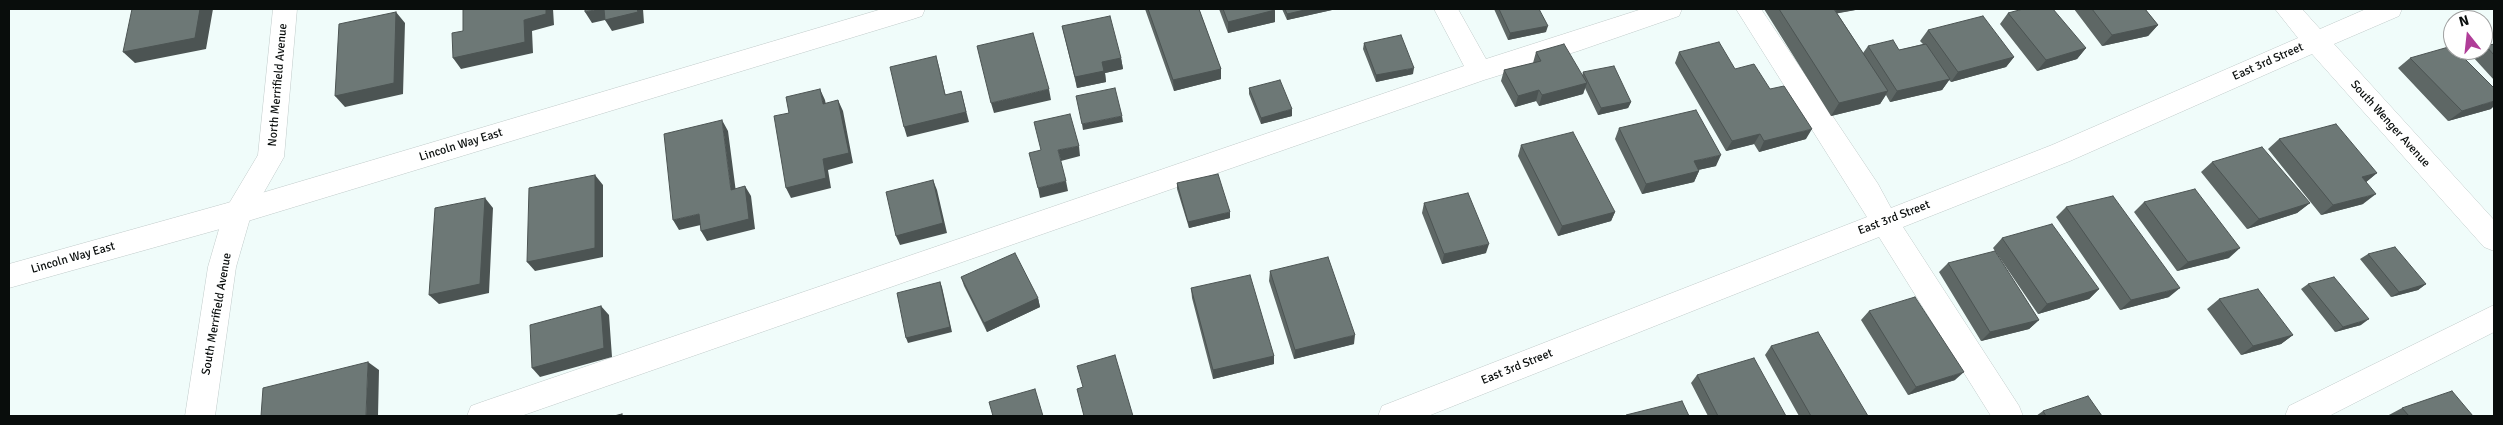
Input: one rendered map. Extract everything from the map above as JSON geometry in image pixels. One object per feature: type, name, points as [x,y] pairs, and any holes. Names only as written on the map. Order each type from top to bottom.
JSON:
[{"type":"street","name":"North Merrifield Avenue","points":[[238,212],[271,157],[285,9]]},
{"type":"street","name":"Lincoln Way East","points":[[9,276],[238,212],[913,9]]},
{"type":"street","points":[[1446,9],[1480,71]]},
{"type":"street","points":[[482,416],[1480,71],[1569,44],[1670,9]]},
{"type":"street","points":[[1748,9],[1868,192],[1884,222],[2008,416]]},
{"type":"street","name":"South Wenger Avenue","points":[[2287,9],[2494,239]]},
{"type":"street","name":"East 3rd Street","points":[[1393,416],[2060,153],[2390,9]]},
{"type":"street","name":"South Merrifield Avenue","points":[[200,416],[222,267],[238,212]]},
{"type":"street","points":[[2300,416],[2494,318]]},
{"type":"building","points":[[132,9],[200,9],[195,38],[123,52]]},
{"type":"building","points":[[463,9],[546,9],[546,14],[524,20],[525,42],[453,58],[452,33],[463,31]]},
{"type":"building","points":[[585,9],[599,9],[585,12]]},
{"type":"building","points":[[604,9],[637,9],[638,12],[605,20]]},
{"type":"building","points":[[1148,9],[1199,9],[1221,69],[1173,80]]},
{"type":"building","points":[[1223,9],[1274,9],[1275,10],[1228,22]]},
{"type":"building","points":[[1285,9],[1309,9],[1287,14]]},
{"type":"building","points":[[1499,9],[1539,9],[1548,26],[1510,33]]},
{"type":"building","points":[[1779,9],[1834,9],[1888,91],[1839,103]]},
{"type":"building","points":[[2023,9],[2053,9],[2086,48],[2046,60],[2008,13]]},
{"type":"building","points":[[2092,9],[2145,9],[2158,25],[2112,35]]},
{"type":"building","points":[[396,12],[394,83],[335,96],[339,24]]},
{"type":"building","points":[[1110,16],[1121,58],[1102,62],[1104,71],[1075,77],[1062,26]]},
{"type":"building","points":[[1983,16],[2014,57],[1958,72],[1928,30]]},
{"type":"building","points":[[1033,33],[1049,89],[991,103],[977,46]]},
{"type":"building","points":[[1401,35],[1414,68],[1376,75],[1364,43]]},
{"type":"building","points":[[1893,40],[1899,50],[1926,44],[1950,79],[1897,91],[1868,46]]},
{"type":"building","points":[[1719,42],[1735,69],[1754,64],[1770,89],[1784,86],[1812,129],[1764,141],[1760,134],[1732,141],[1679,52]]},
{"type":"building","points":[[1564,44],[1587,83],[1542,95],[1539,90],[1518,96],[1504,70],[1541,61],[1536,52]]},
{"type":"building","points":[[2443,49],[2443,60],[2466,60],[2494,88],[2494,101],[2462,111],[2410,58]]},
{"type":"building","points":[[936,56],[945,95],[961,91],[966,112],[904,127],[890,67]]},
{"type":"building","points":[[1614,66],[1631,102],[1601,108],[1583,72]]},
{"type":"building","points":[[1280,80],[1292,109],[1261,118],[1249,88]]},
{"type":"building","points":[[1115,88],[1122,116],[1082,124],[1076,96]]},
{"type":"building","points":[[820,89],[823,104],[838,100],[849,153],[823,159],[826,178],[786,188],[774,116],[789,113],[786,97]]},
{"type":"building","points":[[1696,110],[1721,155],[1694,161],[1699,171],[1646,184],[1619,128]]},
{"type":"building","points":[[1070,114],[1079,146],[1058,150],[1066,181],[1038,188],[1029,153],[1041,150],[1034,122]]},
{"type":"building","points":[[722,120],[731,190],[745,186],[749,219],[701,231],[699,214],[673,220],[664,134]]},
{"type":"building","points":[[2336,124],[2377,173],[2362,177],[2376,194],[2333,205],[2279,139]]},
{"type":"building","points":[[1573,132],[1615,212],[1562,226],[1521,145]]},
{"type":"building","points":[[2262,147],[2310,203],[2259,219],[2212,162]]},
{"type":"building","points":[[1218,174],[1230,212],[1188,222],[1177,183]]},
{"type":"building","points":[[595,175],[595,248],[527,262],[529,188]]},
{"type":"building","points":[[933,180],[943,223],[896,236],[886,192]]},
{"type":"building","points":[[2195,189],[2240,248],[2188,262],[2144,202]]},
{"type":"building","points":[[1468,193],[1489,244],[1444,254],[1424,203]]},
{"type":"building","points":[[2113,196],[2180,288],[2131,300],[2066,207]]},
{"type":"building","points":[[485,198],[480,284],[429,295],[435,208]]},
{"type":"building","points":[[2052,224],[2099,289],[2047,304],[2002,238]]},
{"type":"building","points":[[2395,247],[2426,284],[2399,292],[2368,254]]},
{"type":"building","points":[[1995,251],[2039,320],[1990,332],[1948,263]]},
{"type":"building","points":[[1015,253],[1038,298],[984,323],[961,277]]},
{"type":"building","points":[[1328,257],[1355,335],[1295,350],[1270,271]]},
{"type":"building","points":[[1250,275],[1274,356],[1213,370],[1191,288]]},
{"type":"building","points":[[2334,277],[2369,319],[2343,327],[2308,284]]},
{"type":"building","points":[[940,282],[950,327],[906,338],[897,293]]},
{"type":"building","points":[[2258,289],[2293,335],[2253,346],[2219,299]]},
{"type":"building","points":[[1915,297],[1964,372],[1916,387],[1869,311]]},
{"type":"building","points":[[601,306],[604,348],[532,368],[530,325]]},
{"type":"building","points":[[1818,332],[1868,416],[1811,416],[1771,346]]},
{"type":"building","points":[[1115,355],[1133,416],[1084,416],[1077,389],[1083,387],[1077,366]]},
{"type":"building","points":[[1754,358],[1786,416],[1718,416],[1697,375]]},
{"type":"building","points":[[368,362],[366,416],[261,416],[263,388]]},
{"type":"building","points":[[1035,389],[1043,416],[993,416],[989,402]]},
{"type":"building","points":[[2452,391],[2473,416],[2409,416],[2402,408]]},
{"type":"building","points":[[2088,396],[2102,416],[2046,416],[2043,411]]},
{"type":"building","points":[[1682,401],[1689,416],[1626,415]]}]
